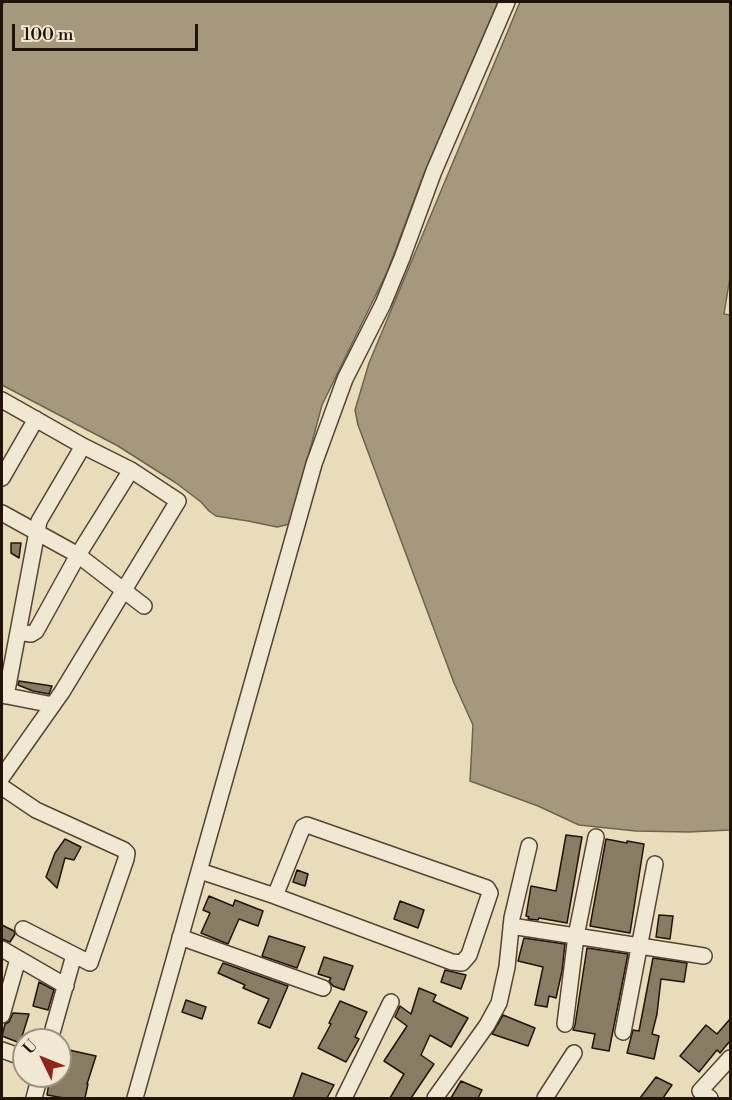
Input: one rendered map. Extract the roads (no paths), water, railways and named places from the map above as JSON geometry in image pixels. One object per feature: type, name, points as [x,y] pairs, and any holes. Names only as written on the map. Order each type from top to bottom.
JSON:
[{"type":"street","points":[[135,1098],[314,464],[345,379],[383,304],[434,171],[507,2]]},
{"type":"street","points":[[2,400],[131,470],[178,501],[53,705],[8,755],[2,777]]},
{"type":"street","points":[[2,478],[36,419]]},
{"type":"street","points":[[53,705],[4,695],[41,516],[83,446]]},
{"type":"street","points":[[18,632],[31,634],[36,631],[78,555],[131,470]]},
{"type":"street","points":[[2,513],[78,555],[144,606]]},
{"type":"street","points":[[2,788],[36,810],[127,853],[91,962],[23,929]]},
{"type":"street","points":[[200,871],[275,896],[457,964],[462,963],[469,955],[490,891],[488,888],[306,825],[300,834],[275,896]]},
{"type":"street","points":[[565,1024],[576,936],[596,837]]},
{"type":"street","points":[[435,1098],[487,1025],[499,1003],[507,967],[511,926],[529,846]]},
{"type":"street","points":[[623,1032],[655,864]]},
{"type":"street","points":[[511,926],[704,956]]},
{"type":"street","points":[[180,937],[324,988]]},
{"type":"street","points":[[2,949],[66,986]]},
{"type":"street","points":[[54,1028],[74,955]]},
{"type":"street","points":[[2,1016],[18,959]]},
{"type":"street","points":[[344,1098],[391,1002]]},
{"type":"street","points":[[545,1098],[574,1053]]},
{"type":"street","points":[[700,1096],[730,1058]]}]
